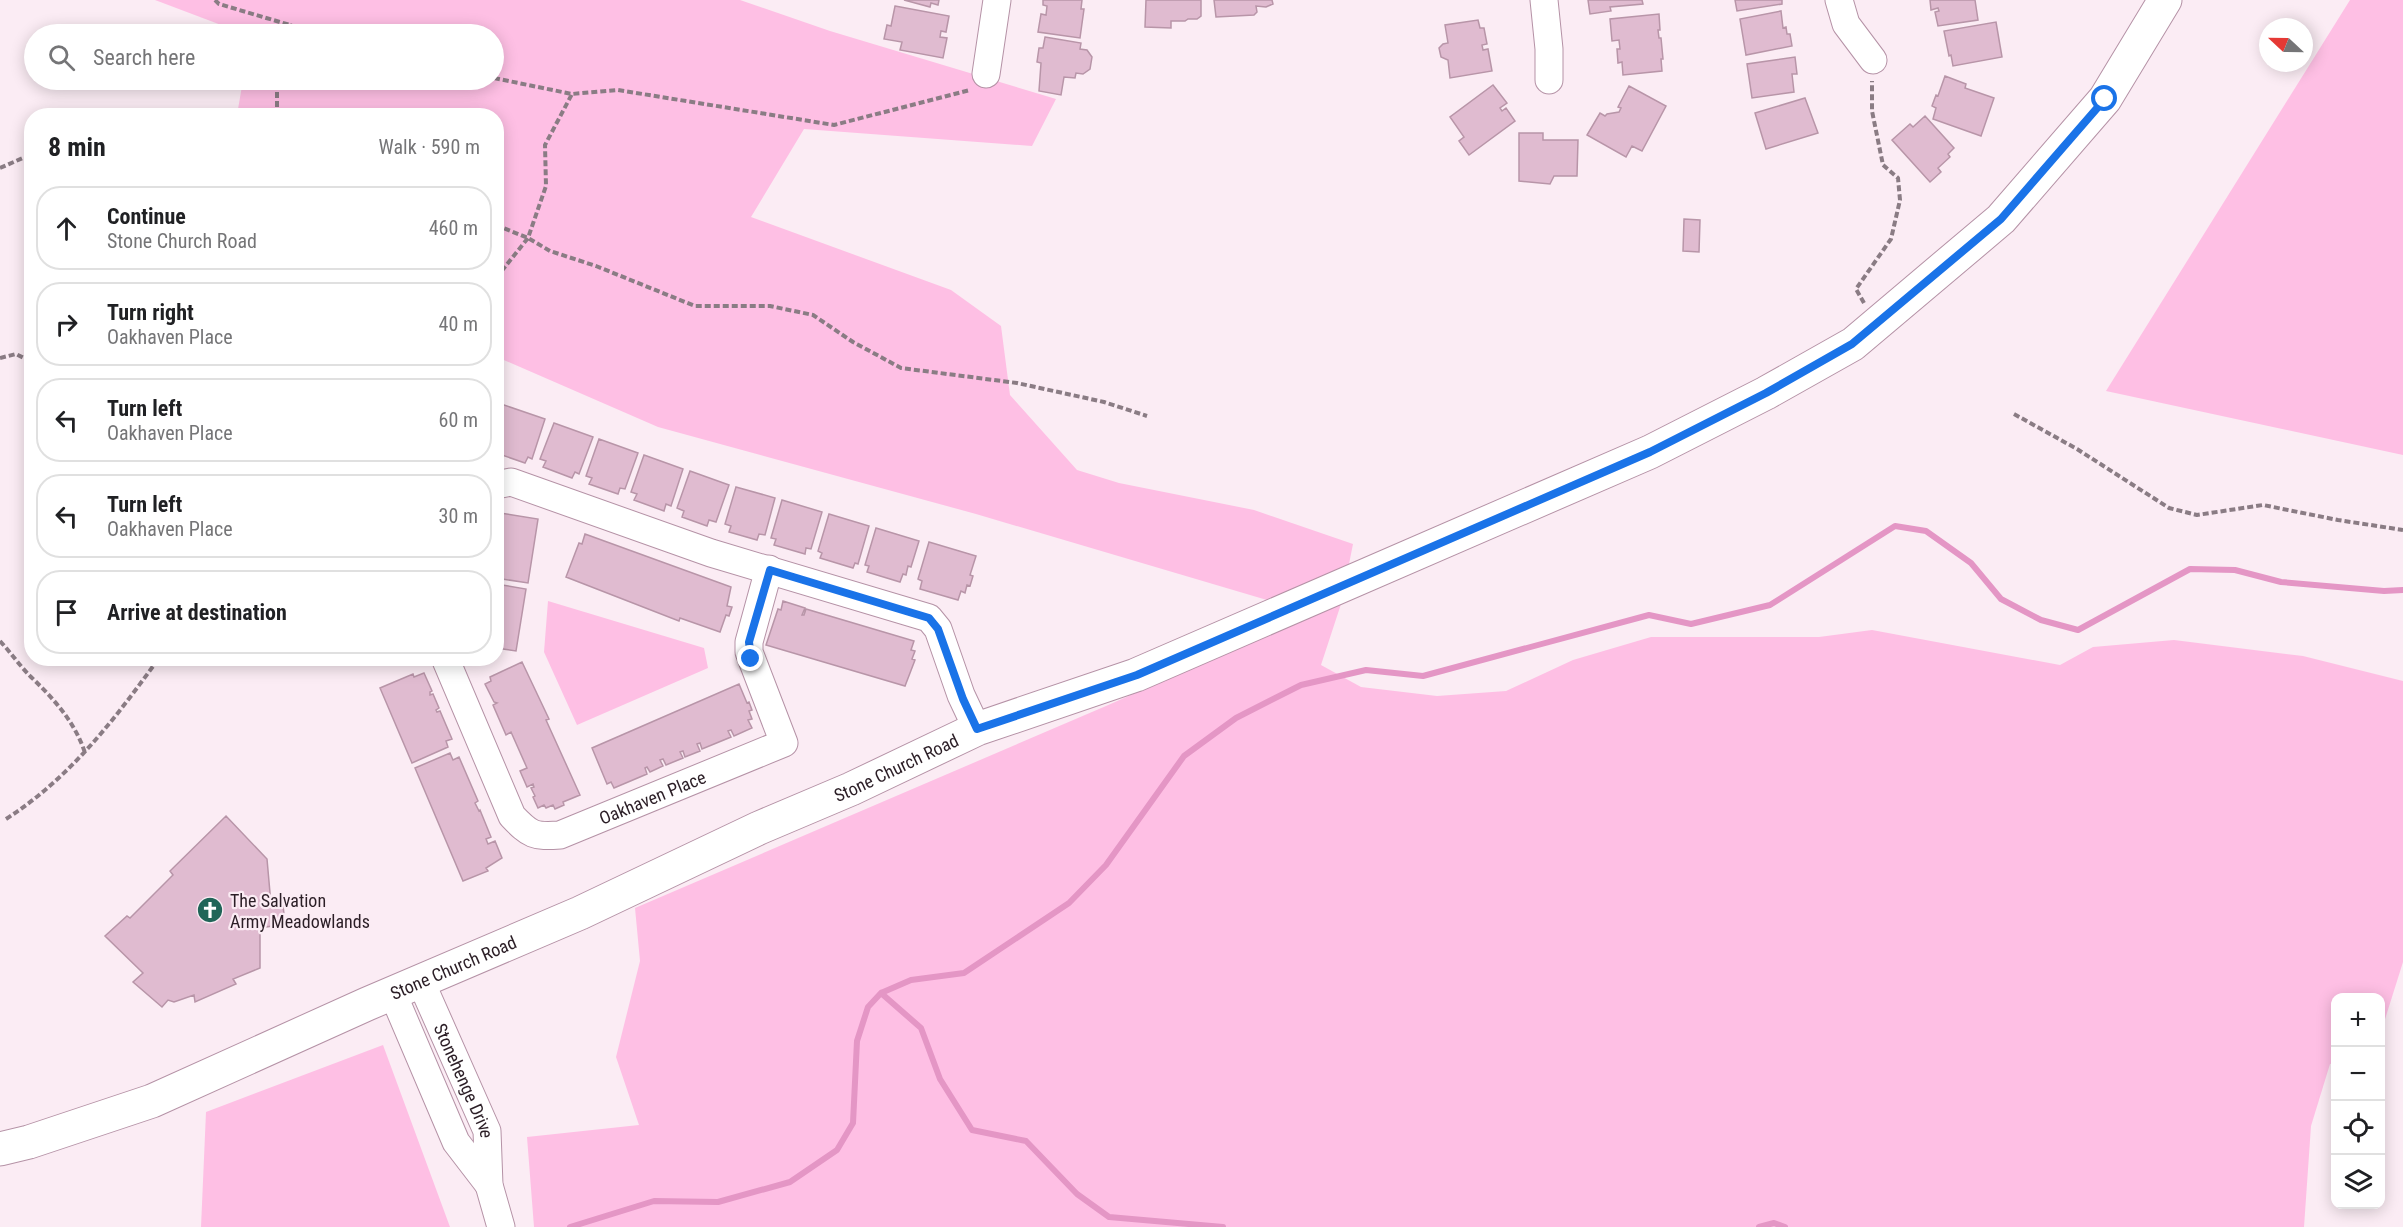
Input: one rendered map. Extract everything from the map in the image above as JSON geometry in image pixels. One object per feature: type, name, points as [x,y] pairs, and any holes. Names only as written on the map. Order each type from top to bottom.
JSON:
[{"type":"main road","name":"Stone Church Road","points":[[0,1149],[29,1142],[152,1101],[580,913],[759,828],[851,789],[977,729],[1137,675],[1650,452],[1766,393],[1852,344],[2001,219],[2105,99],[2165,0]]},
{"type":"street","points":[[986,74],[997,0]]},
{"type":"street","points":[[1544,0],[1549,49],[1549,80]]},
{"type":"street","points":[[1839,0],[1846,24],[1873,60]]},
{"type":"street","points":[[504,483],[511,482],[711,553],[929,618],[938,629],[963,699],[977,729]]},
{"type":"street","name":"Oakhaven Place","points":[[448,666],[512,816],[526,831],[538,836],[560,835],[784,743],[749,652],[749,642],[770,570]]},
{"type":"street","name":"Stonehenge Drive","points":[[407,988],[487,1131],[489,1185],[501,1227]]},
{"type":"path","points":[[215,0],[219,4],[287,24]]},
{"type":"path","points":[[1873,60],[1872,111],[1883,165],[1898,178],[1900,200],[1891,239],[1856,289],[1877,324]]},
{"type":"path","points":[[504,80],[572,94],[618,90],[834,125],[971,89],[986,74]]},
{"type":"path","points":[[277,90],[277,108]]},
{"type":"path","points":[[504,268],[528,238],[546,186],[545,145],[572,94]]},
{"type":"path","points":[[0,168],[24,158]]},
{"type":"path","points":[[504,228],[528,238],[550,251],[596,266],[695,306],[770,306],[813,315],[853,342],[901,368],[1017,383],[1104,402],[1147,416]]},
{"type":"path","points":[[0,358],[16,354],[24,358]]},
{"type":"path","points":[[2014,414],[2077,449],[2169,508],[2197,515],[2263,505],[2403,530]]},
{"type":"path","points":[[0,641],[64,712],[81,742],[84,753]]},
{"type":"path","points":[[6,819],[51,787],[84,753],[127,702],[153,666]]},
{"type":"shaded area","points":[[155,0],[740,0],[830,31],[1056,99],[1032,146],[804,129],[751,217],[951,290],[1001,326],[1010,395],[1077,470],[1119,483],[1254,510],[1353,544],[1341,604],[1321,665],[1361,687],[1437,696],[1506,691],[1573,660],[1651,637],[1819,637],[1872,630],[2060,665],[2093,647],[2174,640],[2303,656],[2403,681],[2403,962],[2385,1019],[2385,993],[2331,993],[2331,1064],[2311,1126],[2304,1227],[534,1227],[527,1137],[639,1125],[616,1057],[640,961],[635,908],[1314,614],[976,514],[658,427],[504,360],[504,108],[238,108],[241,90],[504,90],[504,24],[219,24]]},
{"type":"shaded area","points":[[2350,0],[2403,0],[2403,455],[2106,391],[2305,72],[2313,72],[2313,59]]},
{"type":"shaded area","points":[[548,601],[704,648],[708,668],[577,725],[544,652]]},
{"type":"shaded area","points":[[383,1045],[450,1227],[201,1227],[206,1112]]},
{"type":"building","points":[[904,0],[939,0],[938,5],[931,3],[930,7]]},
{"type":"building","points":[[1043,0],[1082,0],[1081,9],[1084,9],[1080,38],[1038,32],[1041,14],[1046,15],[1047,6],[1043,5]]},
{"type":"building","points":[[1146,0],[1201,0],[1201,16],[1185,21],[1171,21],[1171,28],[1145,27]]},
{"type":"building","points":[[1214,0],[1272,0],[1273,4],[1266,7],[1256,6],[1257,12],[1254,15],[1216,17]]},
{"type":"building","points":[[1588,0],[1642,0],[1643,4],[1610,7],[1611,11],[1590,14]]},
{"type":"building","points":[[1735,0],[1782,0],[1782,4],[1737,11]]},
{"type":"building","points":[[1930,0],[1975,0],[1978,20],[1938,26],[1935,12],[1939,11],[1938,8],[1931,10]]},
{"type":"building","points":[[895,6],[949,16],[946,32],[941,31],[940,37],[947,38],[943,58],[900,50],[902,42],[884,39],[887,25],[891,26]]},
{"type":"building","points":[[1781,11],[1783,28],[1786,27],[1787,34],[1790,34],[1792,46],[1746,55],[1740,19]]},
{"type":"building","points":[[1659,14],[1660,30],[1658,30],[1659,38],[1661,38],[1662,71],[1623,75],[1622,62],[1618,63],[1619,40],[1612,41],[1610,19]]},
{"type":"building","points":[[1478,20],[1480,28],[1484,28],[1487,44],[1482,45],[1483,50],[1488,49],[1492,71],[1450,78],[1448,60],[1441,57],[1439,48],[1448,43],[1445,25]]},
{"type":"building","points":[[1996,22],[2002,57],[1953,66],[1944,31]]},
{"type":"building","points":[[1045,37],[1081,43],[1080,49],[1087,50],[1092,57],[1090,69],[1083,74],[1076,73],[1075,78],[1064,77],[1061,95],[1039,91],[1041,63],[1037,62],[1039,48],[1043,48]]},
{"type":"building","points":[[1795,57],[1797,74],[1792,74],[1794,92],[1752,98],[1747,64]]},
{"type":"building","points":[[1945,76],[1966,84],[1965,88],[1994,98],[1981,136],[1933,119],[1936,108],[1932,106]]},
{"type":"building","points":[[1493,85],[1507,103],[1500,108],[1502,111],[1506,108],[1515,121],[1469,155],[1459,141],[1464,137],[1450,117]]},
{"type":"building","points":[[1629,86],[1666,106],[1642,151],[1632,146],[1626,157],[1587,135],[1600,113],[1605,116],[1619,112],[1621,108],[1618,107]]},
{"type":"building","points":[[1805,98],[1818,133],[1766,149],[1755,113]]},
{"type":"building","points":[[1925,116],[1954,148],[1948,154],[1950,157],[1938,168],[1941,172],[1930,182],[1892,140],[1910,124],[1913,127]]},
{"type":"building","points":[[1519,133],[1543,133],[1543,140],[1578,140],[1577,176],[1554,176],[1550,184],[1519,181]]},
{"type":"building","points":[[1684,219],[1700,220],[1699,252],[1683,251]]},
{"type":"building","points":[[504,405],[545,419],[532,459],[528,457],[525,463],[504,456]]},
{"type":"building","points":[[554,423],[593,437],[579,474],[575,472],[572,478],[543,467],[546,461],[540,459]]},
{"type":"building","points":[[599,439],[638,453],[625,489],[620,488],[618,494],[589,484],[592,478],[586,476]]},
{"type":"building","points":[[644,455],[683,469],[671,506],[666,504],[664,511],[634,500],[637,494],[631,492]]},
{"type":"building","points":[[690,471],[729,485],[716,522],[709,520],[707,526],[682,517],[684,511],[677,508]]},
{"type":"building","points":[[736,487],[775,498],[765,535],[759,534],[757,540],[729,532],[731,526],[725,524]]},
{"type":"building","points":[[782,500],[822,512],[811,549],[806,548],[805,554],[774,545],[776,539],[771,538]]},
{"type":"building","points":[[504,514],[538,519],[528,583],[504,579]]},
{"type":"building","points":[[829,514],[869,526],[858,564],[855,563],[853,568],[820,558],[822,553],[818,551]]},
{"type":"building","points":[[876,528],[919,541],[911,567],[908,566],[906,575],[903,574],[900,582],[867,572],[869,566],[865,565]]},
{"type":"building","points":[[585,534],[731,587],[727,606],[732,607],[729,616],[726,615],[720,632],[680,618],[679,621],[566,577],[579,543],[582,544]]},
{"type":"building","points":[[929,542],[976,556],[970,575],[973,576],[970,586],[967,585],[965,593],[961,591],[958,600],[920,589],[922,581],[918,579]]},
{"type":"building","points":[[504,585],[526,589],[516,651],[504,649]]},
{"type":"building","points":[[783,601],[805,608],[802,615],[806,609],[914,641],[911,650],[915,651],[912,659],[915,660],[905,686],[766,645]]},
{"type":"building","points":[[522,662],[549,719],[546,720],[580,795],[563,802],[564,805],[555,809],[553,805],[538,808],[531,788],[534,787],[533,784],[527,787],[520,771],[527,768],[511,732],[506,735],[493,705],[497,703],[494,702],[485,684],[491,681],[490,677]]},
{"type":"building","points":[[424,673],[432,691],[430,695],[433,694],[439,708],[436,710],[440,711],[452,739],[446,741],[448,747],[412,763],[380,688],[413,674],[414,677]]},
{"type":"building","points":[[739,684],[752,710],[749,711],[752,719],[748,720],[752,728],[734,736],[731,730],[728,731],[731,737],[702,749],[700,743],[697,744],[700,751],[685,757],[683,751],[680,752],[683,758],[666,765],[663,759],[660,760],[663,766],[650,772],[647,767],[645,768],[647,774],[614,788],[611,782],[607,784],[592,748]]},
{"type":"building","points":[[450,753],[453,760],[459,757],[478,801],[475,803],[491,837],[486,839],[488,844],[495,841],[502,858],[486,868],[488,871],[463,881],[415,768]]},
{"type":"building","name":"The Salvation Army Meadowlands","points":[[226,816],[267,859],[271,904],[283,905],[285,924],[260,928],[260,968],[233,979],[236,984],[195,1002],[194,995],[174,1002],[168,1000],[162,1007],[133,982],[143,973],[105,936],[127,916],[130,918],[173,875],[170,871]]},
{"type":"waterway","points":[[570,1227],[654,1201],[718,1202],[790,1182],[837,1150],[853,1123],[857,1041],[868,1007],[881,993],[911,980],[964,973],[1069,903],[1106,865],[1184,756],[1236,718],[1301,685],[1366,670],[1423,676],[1649,615],[1691,624],[1770,605],[1895,526],[1926,531],[1971,563],[2001,599],[2041,620],[2078,630],[2190,569],[2235,570],[2281,582],[2384,591],[2403,590]]},
{"type":"waterway","points":[[881,993],[921,1028],[940,1079],[972,1130],[1026,1141],[1077,1194],[1109,1217],[1223,1227]]},
{"type":"waterway","points":[[1759,1227],[1774,1223],[1785,1227]]},
{"type":"place","name":"The Salvation Army Meadowlands","points":[[210,910]]},
{"type":"route","points":[[751,659],[749,642],[770,570],[929,618],[938,629],[963,699],[977,729],[1137,675],[1650,452],[1766,393],[1852,344],[2001,219],[2105,99]]}]
